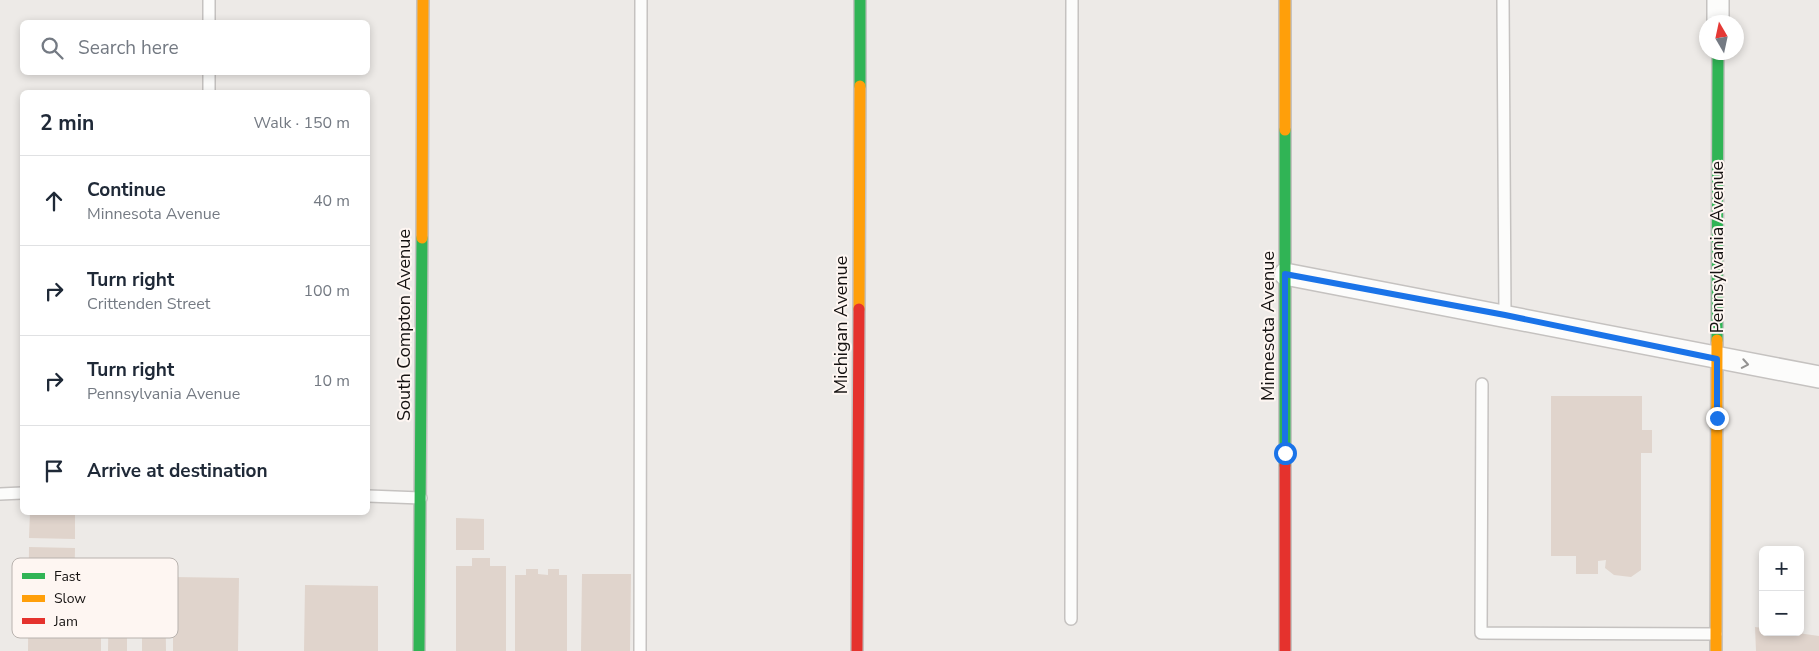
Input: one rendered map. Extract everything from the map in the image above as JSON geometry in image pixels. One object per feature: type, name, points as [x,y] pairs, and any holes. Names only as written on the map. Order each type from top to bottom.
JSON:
[{"type":"street","name":"South Compton Avenue","points":[[418,651],[421,498],[423,0]]},
{"type":"street","name":"Michigan Avenue","points":[[857,651],[860,0]]},
{"type":"street","name":"Minnesota Avenue","points":[[1285,651],[1286,0]]},
{"type":"street","points":[[1718,0],[1718,15]]},
{"type":"street","name":"Pennsylvania Avenue","points":[[1716,651],[1718,60]]},
{"type":"street","points":[[1285,274],[1505,315],[1717,359],[1819,377]]},
{"type":"lane","points":[[209,0],[209,20]]},
{"type":"lane","points":[[640,651],[641,0]]},
{"type":"lane","points":[[1071,619],[1072,0]]},
{"type":"lane","points":[[1503,0],[1505,315]]},
{"type":"lane","points":[[209,75],[209,90]]},
{"type":"lane","points":[[1482,384],[1481,633],[1716,634]]},
{"type":"lane","points":[[0,494],[20,493]]},
{"type":"lane","points":[[370,496],[421,498]]},
{"type":"building","points":[[1551,396],[1642,396],[1642,430],[1652,430],[1652,453],[1641,453],[1641,570],[1631,577],[1614,575],[1605,568],[1606,560],[1598,561],[1598,574],[1576,574],[1576,556],[1551,556]]},
{"type":"building","points":[[30,515],[75,515],[75,539],[29,538]]},
{"type":"building","points":[[456,518],[484,519],[484,550],[456,550]]},
{"type":"building","points":[[29,547],[75,548],[75,558],[29,558]]},
{"type":"building","points":[[472,558],[490,558],[490,566],[506,566],[506,651],[456,651],[456,566],[472,566]]},
{"type":"building","points":[[526,569],[538,569],[538,574],[548,575],[548,569],[559,569],[559,575],[567,575],[567,651],[515,651],[515,575],[526,575]]},
{"type":"building","points":[[582,574],[631,574],[630,651],[581,651]]},
{"type":"building","points":[[178,577],[239,578],[238,651],[173,651],[173,638],[178,638]]},
{"type":"building","points":[[305,585],[378,586],[378,651],[304,651]]},
{"type":"building","points":[[1755,627],[1759,628],[1759,636],[1804,636],[1804,634],[1819,636],[1819,651],[1756,651]]},
{"type":"building","points":[[28,638],[101,638],[101,651],[28,651]]},
{"type":"building","points":[[108,638],[127,638],[127,651],[108,651]]},
{"type":"building","points":[[142,638],[166,638],[166,651],[142,651]]},
{"type":"traffic: fast","points":[[860,0],[860,86]]},
{"type":"traffic: fast","points":[[1717,340],[1718,60]]},
{"type":"traffic: fast","points":[[1285,130],[1285,465]]},
{"type":"traffic: fast","points":[[419,651],[422,238]]},
{"type":"traffic: slow","points":[[422,238],[423,0]]},
{"type":"traffic: slow","points":[[1285,0],[1285,130]]},
{"type":"traffic: slow","points":[[859,309],[860,86]]},
{"type":"traffic: slow","points":[[1716,651],[1717,340]]},
{"type":"traffic: jam","points":[[857,651],[859,309]]},
{"type":"traffic: jam","points":[[1285,465],[1285,651]]},
{"type":"route","points":[[1285,453],[1285,274],[1505,315],[1717,359],[1717,418]]}]
